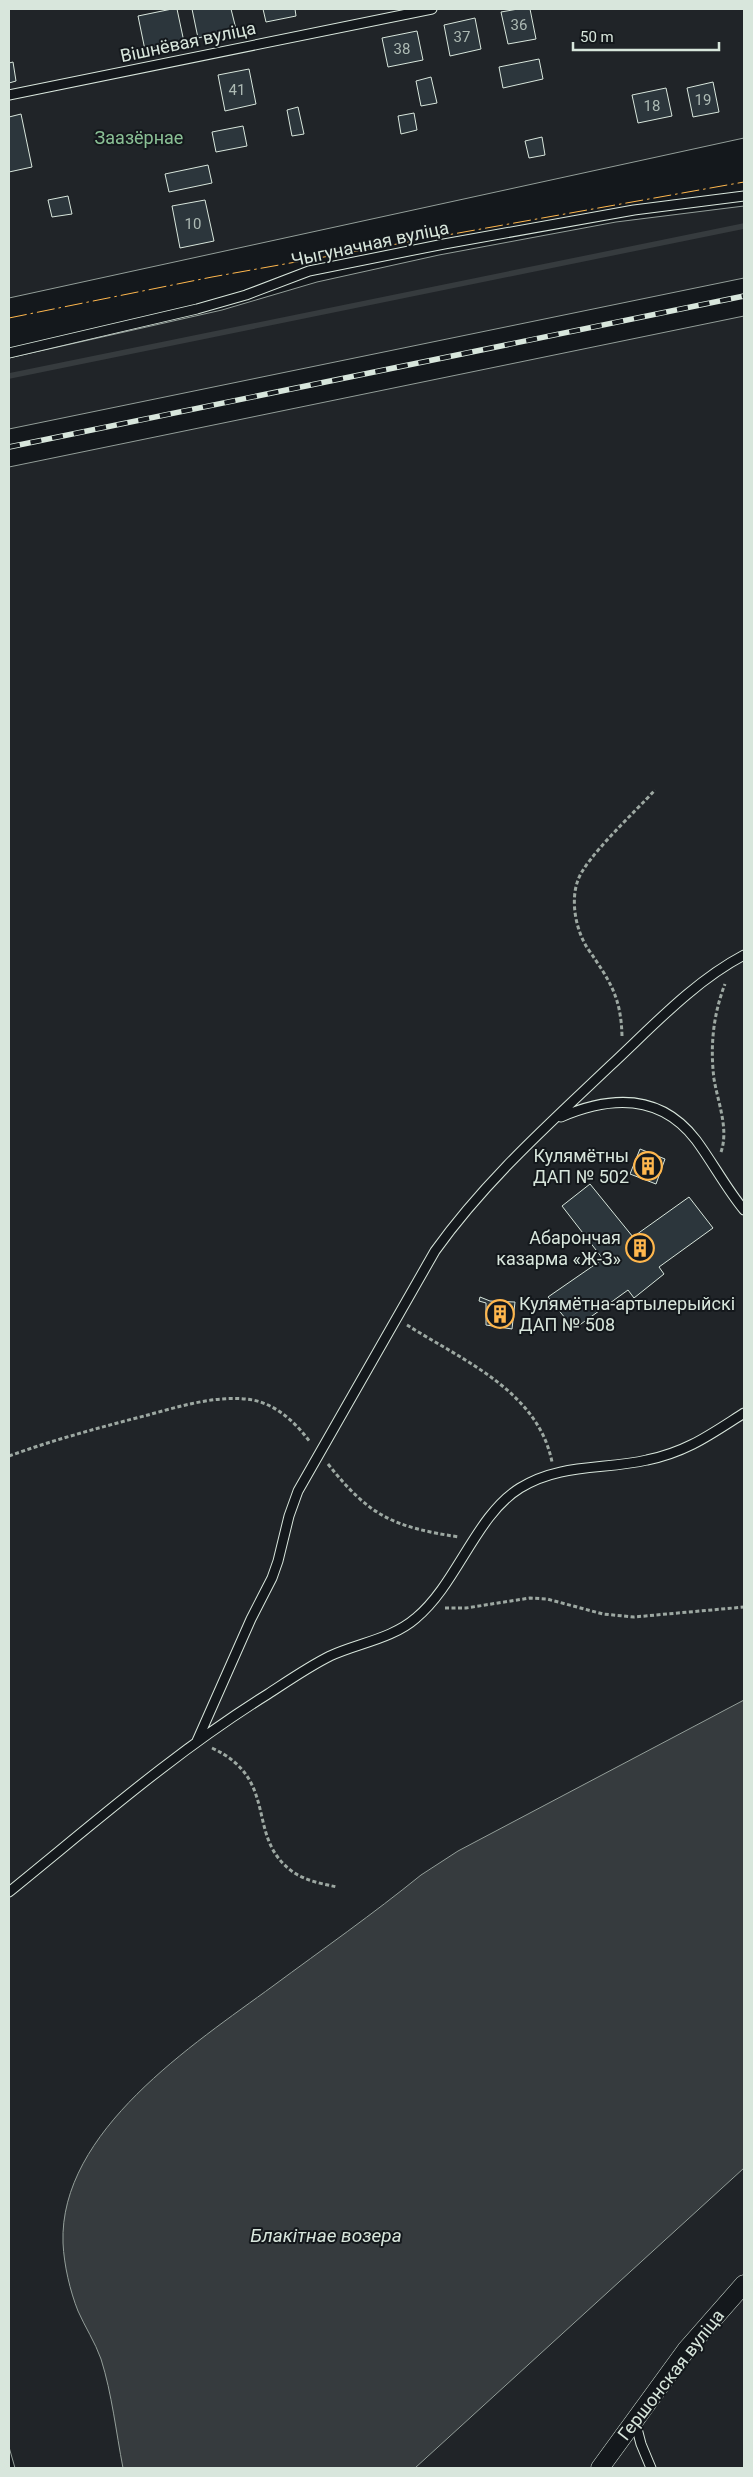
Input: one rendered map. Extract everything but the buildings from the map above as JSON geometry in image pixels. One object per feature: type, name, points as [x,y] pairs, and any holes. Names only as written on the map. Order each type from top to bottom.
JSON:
[{"type":"street","name":"Гершонская вуліца","points":[[600,2468],[686,2350],[744,2284]]},
{"type":"lane","name":"Вішнёвая вуліца","points":[[9,95],[432,9]]},
{"type":"lane","name":"Чыгуначная вуліца","points":[[9,352],[197,309],[246,295],[308,271],[444,244],[634,210],[744,196]]},
{"type":"lane","points":[[197,1741],[251,1618],[272,1578],[298,1491],[435,1251],[460,1216],[488,1184],[608,1068],[704,980],[744,955]]},
{"type":"lane","points":[[554,1120],[582,1108],[608,1102],[640,1104],[654,1108],[676,1120],[695,1139],[744,1210]]},
{"type":"lane","points":[[9,1892],[197,1741],[330,1656],[399,1630],[429,1606],[493,1514],[517,1490],[536,1479],[554,1472],[647,1461],[674,1453],[696,1444],[744,1413]]},
{"type":"lane","points":[[635,2421],[640,2444],[651,2468]]},
{"type":"path","points":[[608,1068],[616,1054],[622,1037],[621,1014],[616,992],[605,971],[587,947],[577,925],[574,901],[578,880],[591,859],[655,790]]},
{"type":"path","points":[[713,1165],[720,1155],[724,1133],[714,1079],[712,1035],[717,1007],[734,960]]},
{"type":"path","points":[[396,1317],[494,1379],[518,1400],[534,1417],[544,1436],[554,1472]]},
{"type":"path","points":[[9,1456],[103,1426],[184,1406],[222,1399],[253,1400],[279,1411],[299,1428],[347,1488],[370,1509],[400,1524],[475,1540]]},
{"type":"path","points":[[429,1606],[466,1608],[516,1600],[547,1599],[603,1614],[634,1617],[744,1607]]},
{"type":"path","points":[[197,1741],[221,1752],[237,1764],[248,1776],[256,1790],[264,1828],[280,1861],[295,1873],[315,1882],[337,1887]]},
{"type":"green space","name":"Заазёрнае","points":[[9,9],[744,9],[744,138],[9,298]]},
{"type":"green space","points":[[744,206],[744,278],[9,429],[9,358],[222,310],[317,282],[439,255],[616,222]]},
{"type":"green space","points":[[744,316],[744,2468],[15,2468],[9,2447],[9,467]]},
{"type":"water","name":"Блакітнае возера","points":[[744,1700],[744,2168],[415,2468],[123,2468],[105,2372],[99,2353],[72,2295],[63,2243],[68,2202],[83,2164],[107,2128],[137,2094],[171,2063],[421,1875],[458,1851]]},
{"type":"waterway","points":[[9,376],[744,226]]},
{"type":"railway","points":[[9,447],[744,296]]},
{"type":"power","points":[[9,318],[212,277],[744,182]]},
{"type":"place","name":"Кулямётны ДАП № 502","points":[[648,1166]]},
{"type":"place","name":"Абарончая казарма «Ж-З»","points":[[640,1248]]},
{"type":"place","name":"Кулямётна-артылерыйскі ДАП № 508","points":[[500,1314]]}]
